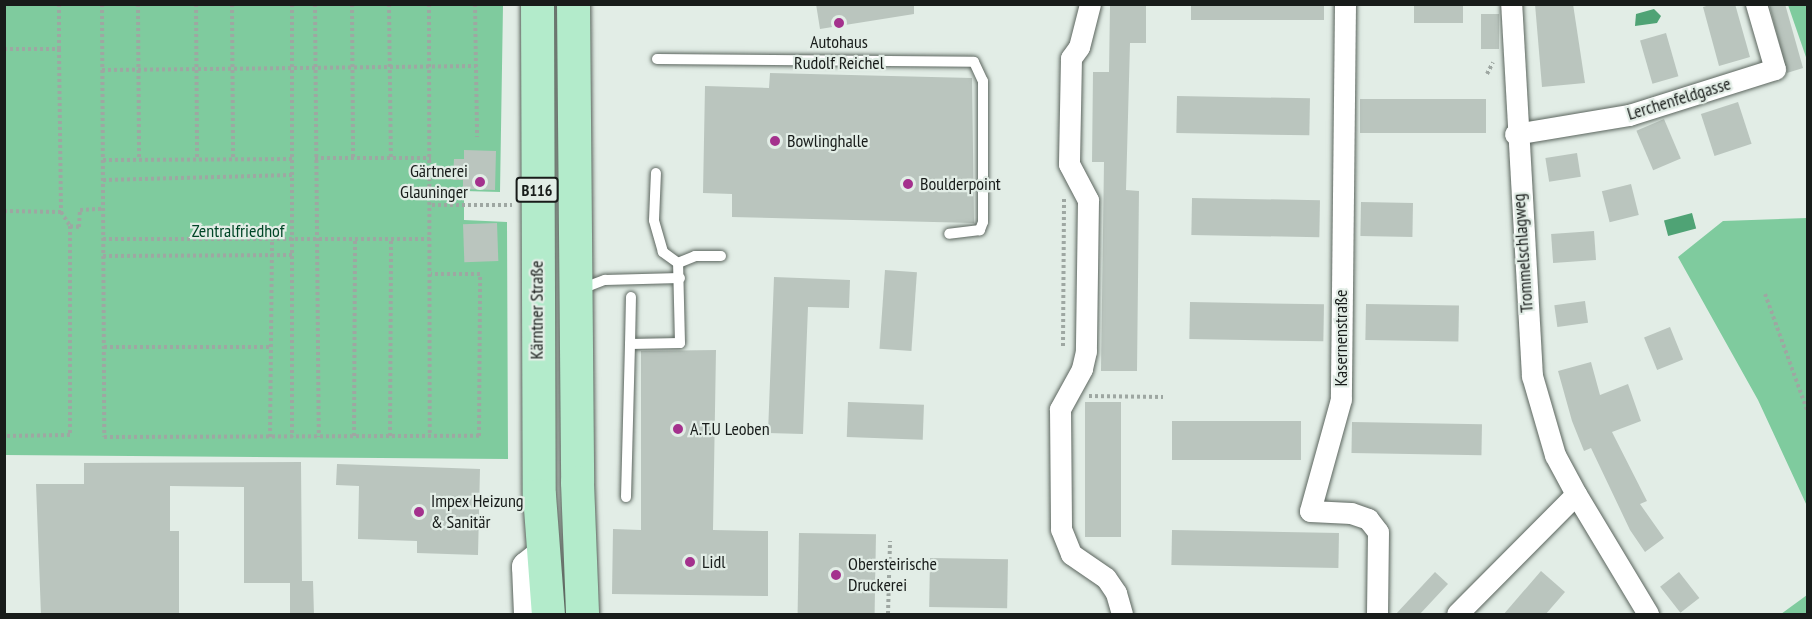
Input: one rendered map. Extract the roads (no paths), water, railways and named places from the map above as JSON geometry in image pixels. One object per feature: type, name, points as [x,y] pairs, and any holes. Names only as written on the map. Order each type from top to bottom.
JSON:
[{"type":"main road","name":"Kärntner Straße","points":[[537,4],[537,386],[543,555],[548,615]]},
{"type":"main road","name":"B116","points":[[573,4],[575,291],[582,615]]},
{"type":"main road","points":[[529,615],[527,567],[543,555]]},
{"type":"street","points":[[1090,4],[1079,47],[1071,58],[1069,164],[1088,200],[1086,351],[1082,369],[1064,396],[1060,409],[1063,541],[1071,554],[1106,578],[1116,593],[1122,615]]},
{"type":"street","name":"Kasernenstraße","points":[[1345,4],[1341,399],[1310,511],[1351,513],[1368,519],[1378,532],[1377,615]]},
{"type":"street","name":"Trommelschlagweg","points":[[1511,4],[1515,134],[1532,376],[1555,455],[1648,615]]},
{"type":"street","name":"Lerchenfeldgasse","points":[[1515,134],[1629,115],[1775,69],[1756,4]]},
{"type":"street","points":[[1457,615],[1576,494]]},
{"type":"lane","points":[[657,59],[974,62],[983,81],[983,222],[980,230],[949,234]]},
{"type":"lane","points":[[630,344],[680,343],[678,263],[663,252],[654,220],[656,173]]},
{"type":"lane","points":[[678,263],[695,256],[721,256]]},
{"type":"lane","points":[[575,291],[605,280],[680,278]]},
{"type":"lane","points":[[626,497],[631,297]]},
{"type":"place","name":"Autohaus Rudolf Reichel","points":[[839,23]]},
{"type":"place","name":"Bowlinghalle","points":[[775,141]]},
{"type":"place","name":"Gärtnerei Glauninger","points":[[480,182]]},
{"type":"place","name":"Boulderpoint","points":[[908,184]]},
{"type":"place","name":"A.T.U Leoben","points":[[678,429]]},
{"type":"place","name":"Impex Heizung & Sanitär","points":[[419,512]]},
{"type":"place","name":"Lidl","points":[[690,562]]},
{"type":"place","name":"Obersteirische Druckerei","points":[[836,575]]},
{"type":"park label","name":"Zentralfriedhof","points":[[238,231]]}]
